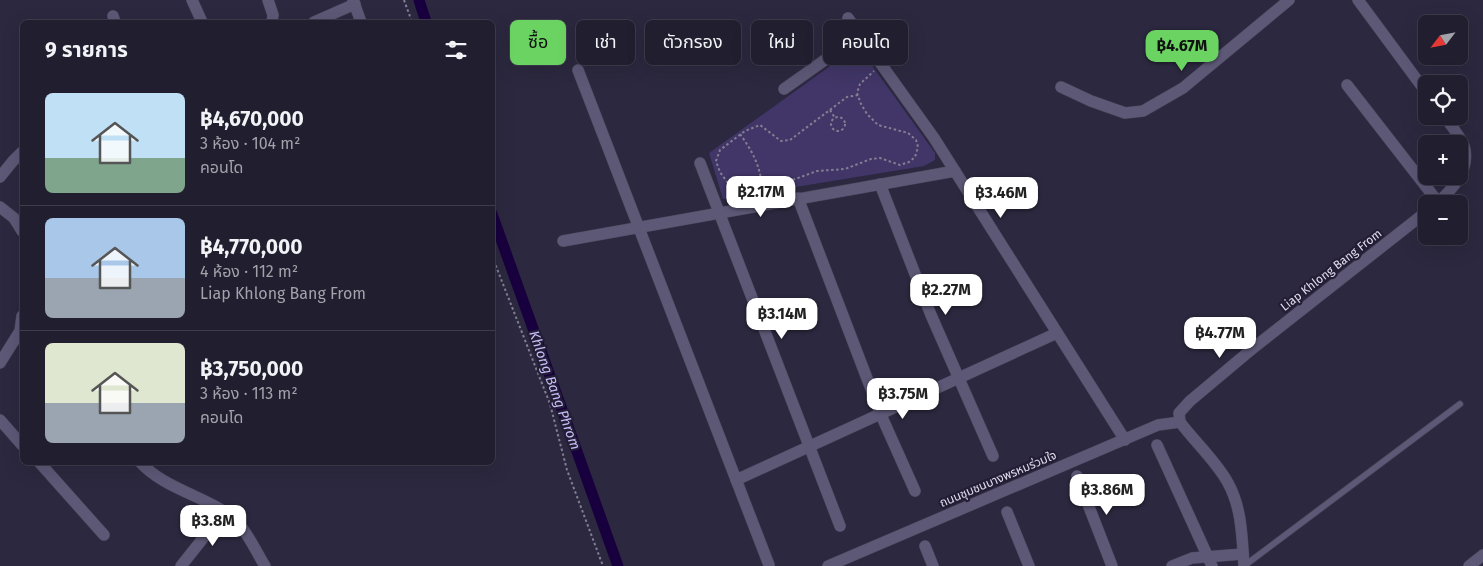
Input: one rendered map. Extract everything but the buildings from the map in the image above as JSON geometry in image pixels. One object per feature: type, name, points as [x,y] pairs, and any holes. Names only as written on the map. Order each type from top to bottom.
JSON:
[{"type":"street","points":[[192,0],[201,20]]},
{"type":"street","points":[[268,0],[273,15],[272,20]]},
{"type":"street","points":[[1061,87],[1091,101],[1125,113],[1142,111],[1183,88],[1289,0]]},
{"type":"street","points":[[1358,0],[1418,81]]},
{"type":"street","points":[[318,20],[354,2],[360,20]]},
{"type":"street","points":[[784,90],[823,62]]},
{"type":"street","points":[[882,65],[934,138],[1125,440]]},
{"type":"street","points":[[578,70],[769,565]]},
{"type":"street","points":[[1347,85],[1431,195]]},
{"type":"street","points":[[1445,195],[1458,181],[1464,164],[1464,147],[1450,125]]},
{"type":"street","points":[[0,177],[20,154]]},
{"type":"street","points":[[700,163],[840,526]]},
{"type":"street","points":[[563,241],[954,171]]},
{"type":"street","points":[[880,184],[931,315],[993,456]]},
{"type":"street","points":[[798,198],[881,415],[915,491]]},
{"type":"street","points":[[0,207],[14,218],[20,228]]},
{"type":"street","name":"Liap Khlong Bang From","points":[[1180,422],[1179,413],[1197,395],[1252,349],[1418,218]]},
{"type":"street","points":[[0,363],[20,333]]},
{"type":"street","points":[[736,480],[1057,333]]},
{"type":"street","points":[[0,420],[20,443]]},
{"type":"street","points":[[1172,566],[1192,558],[1210,561],[1244,562],[1242,529],[1236,501],[1228,482],[1180,422]]},
{"type":"street","name":"ถนนชุมชนบางพรหมร่วมใจ","points":[[828,566],[1158,426],[1180,422]]},
{"type":"street","points":[[1157,445],[1210,561]]},
{"type":"street","points":[[41,465],[104,535]]},
{"type":"street","points":[[144,465],[161,480],[224,512],[239,524],[265,566]]},
{"type":"street","points":[[1077,476],[1112,566]]},
{"type":"street","points":[[182,566],[224,512]]},
{"type":"street","points":[[1007,512],[1029,566]]},
{"type":"street","points":[[925,546],[933,566]]},
{"type":"street","points":[[1469,566],[1483,555]]},
{"type":"lane","points":[[1244,562],[1460,404]]},
{"type":"path","points":[[404,0],[411,20]]},
{"type":"path","points":[[858,95],[848,97],[790,140],[781,141],[760,125],[754,126],[740,134],[720,150],[716,161],[720,172],[727,182],[733,186],[743,186],[761,179],[787,182],[817,171],[845,169],[871,159],[880,158],[900,165],[909,162],[915,157],[918,147],[916,140],[908,133],[878,124],[867,114],[858,95],[860,84],[882,65]]},
{"type":"path","points":[[830,110],[836,118]]},
{"type":"path","points":[[836,118],[842,118],[845,122],[845,126],[840,130],[834,129],[832,126],[832,121],[836,118]]},
{"type":"path","points":[[740,134],[752,150],[760,168],[761,179]]},
{"type":"path","points":[[495,264],[550,404],[567,470],[604,566]]},
{"type":"shaded area","points":[[832,65],[872,65],[935,153],[935,160],[924,166],[723,199],[709,153]]},
{"type":"waterway","name":"Khlong Bang Phrom","points":[[419,0],[425,20]]},
{"type":"waterway","name":"Khlong Bang Phrom","points":[[495,222],[618,566]]}]
